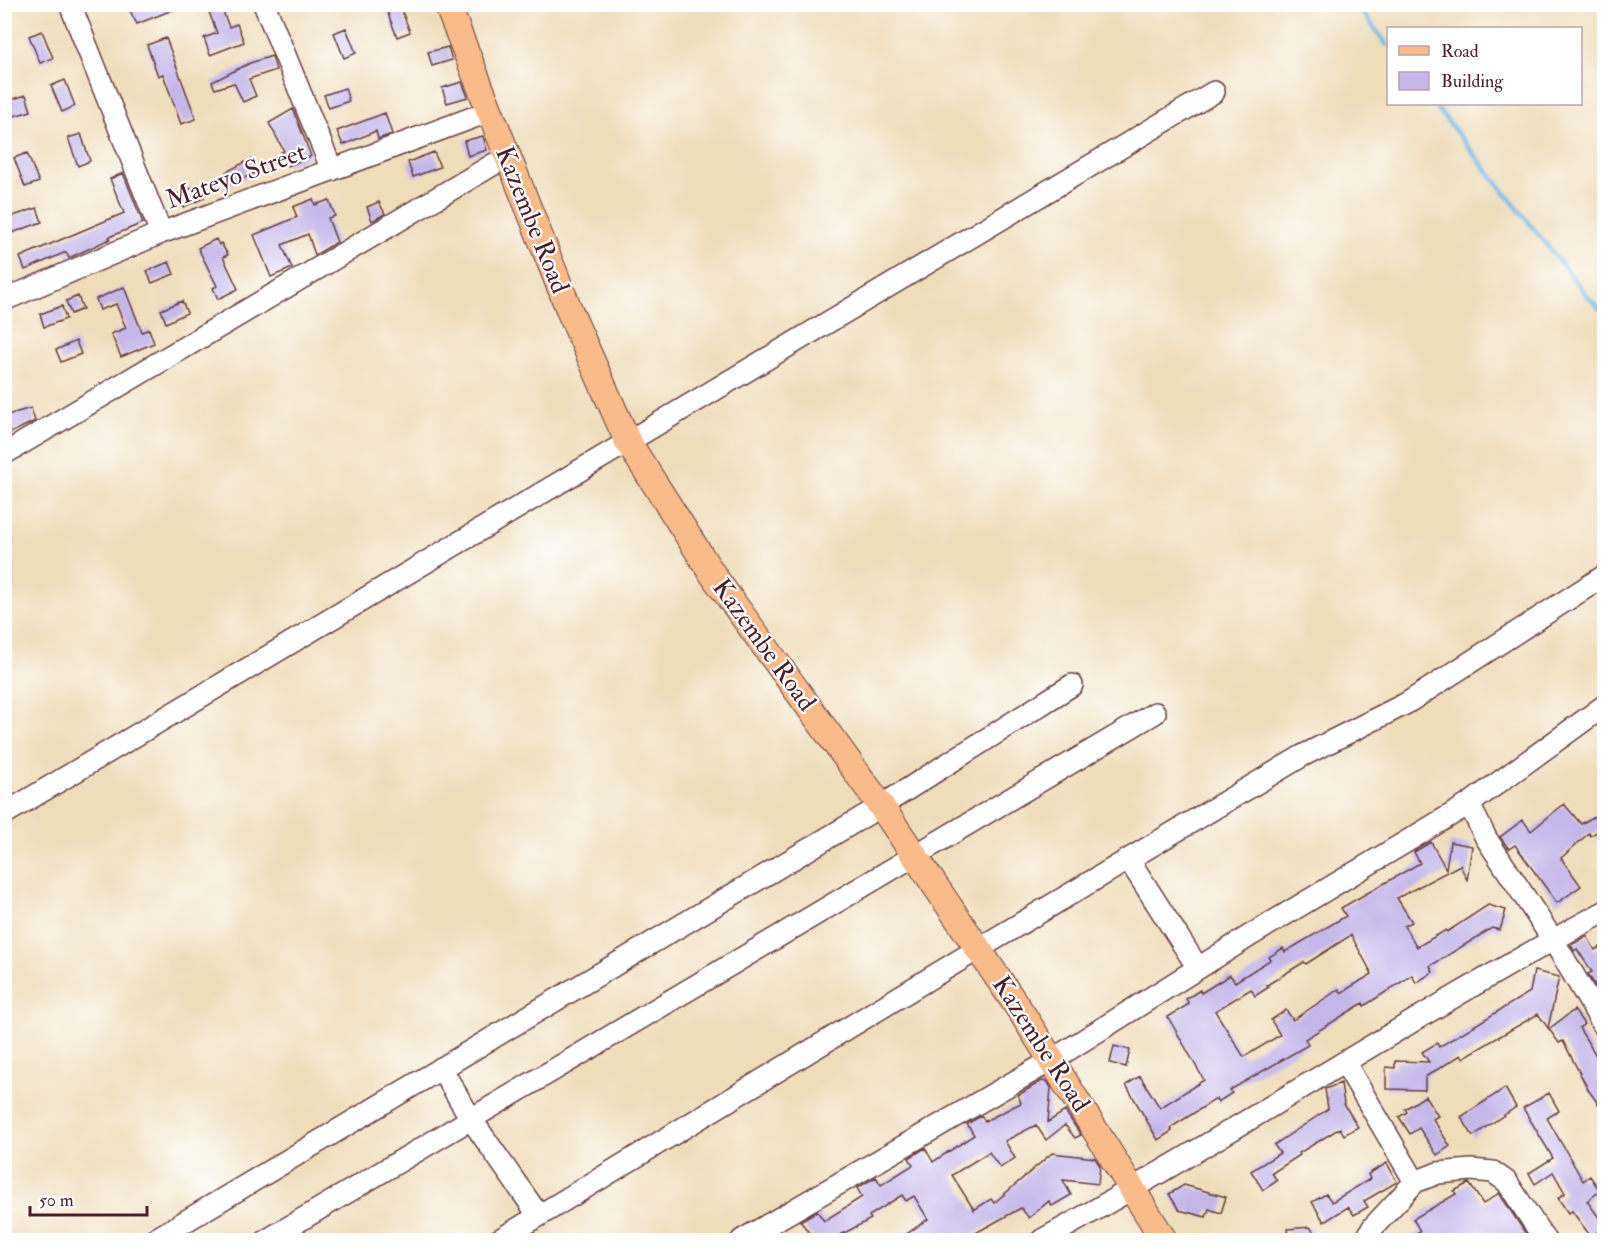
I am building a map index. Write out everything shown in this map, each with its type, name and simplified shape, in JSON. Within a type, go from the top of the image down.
[{"type":"main road","name":"Kazembe Road","points":[[447,4],[488,112],[570,312],[628,442],[715,578],[881,806],[978,949],[1052,1060],[1164,1240]]},
{"type":"street","points":[[70,4],[161,232]]},
{"type":"street","points":[[264,4],[332,170]]},
{"type":"street","points":[[4,814],[1214,92]]},
{"type":"street","name":"Mateyo Street","points":[[4,300],[161,232],[488,112]]},
{"type":"street","points":[[4,454],[506,157]]},
{"type":"street","points":[[499,1240],[978,949],[1302,756],[1407,703],[1605,576]]},
{"type":"street","points":[[154,1240],[881,806],[1072,685]]},
{"type":"street","points":[[742,1240],[1052,1060],[1198,968],[1469,804],[1605,706]]},
{"type":"street","points":[[267,1240],[916,857],[1155,713]]},
{"type":"street","points":[[1469,804],[1486,838],[1553,940],[1605,1026]]},
{"type":"street","points":[[1129,860],[1198,968]]},
{"type":"street","points":[[1042,1240],[1134,1190],[1444,1000],[1605,912]]},
{"type":"street","points":[[1345,1062],[1415,1182]]},
{"type":"street","points":[[441,1068],[471,1119],[539,1216]]},
{"type":"street","points":[[1366,1240],[1374,1227],[1415,1182],[1438,1173],[1471,1170],[1493,1172],[1507,1182],[1545,1240]]},
{"type":"building","points":[[136,4],[180,4],[180,7],[137,24],[129,9]]},
{"type":"building","points":[[206,4],[220,4],[229,27],[237,24],[244,42],[210,55],[204,38],[217,33]]},
{"type":"building","points":[[400,6],[410,32],[397,37],[387,11]]},
{"type":"building","points":[[346,28],[356,53],[344,58],[334,33]]},
{"type":"building","points":[[42,31],[53,58],[40,63],[29,36]]},
{"type":"building","points":[[166,38],[196,119],[181,124],[163,74],[158,76],[147,45]]},
{"type":"building","points":[[448,47],[452,60],[432,66],[428,52]]},
{"type":"building","points":[[272,56],[276,70],[249,79],[256,96],[243,102],[234,83],[215,89],[212,82],[250,63]]},
{"type":"building","points":[[65,80],[75,106],[62,112],[51,86]]},
{"type":"building","points":[[462,82],[468,97],[447,103],[442,88]]},
{"type":"building","points":[[345,88],[349,101],[329,108],[324,95]]},
{"type":"building","points":[[26,95],[31,111],[4,119],[4,102]]},
{"type":"building","points":[[293,109],[311,156],[288,166],[281,152],[284,151],[269,123]]},
{"type":"building","points":[[385,113],[392,134],[378,139],[376,131],[343,145],[337,131]]},
{"type":"building","points":[[81,134],[90,161],[78,166],[68,138]]},
{"type":"building","points":[[483,136],[487,150],[468,156],[464,141]]},
{"type":"building","points":[[434,152],[440,167],[413,177],[408,162]]},
{"type":"building","points":[[27,153],[39,182],[25,187],[14,158]]},
{"type":"building","points":[[251,159],[257,172],[232,184],[226,172]]},
{"type":"building","points":[[123,173],[143,223],[109,237],[110,239],[69,258],[66,252],[25,270],[20,257],[124,213],[110,179]]},
{"type":"building","points":[[199,185],[204,198],[183,207],[178,194]]},
{"type":"building","points":[[313,199],[315,205],[329,200],[335,216],[328,218],[337,242],[315,255],[308,234],[282,245],[292,268],[271,277],[254,235],[297,217],[293,207]]},
{"type":"building","points":[[379,202],[385,214],[372,221],[367,207]]},
{"type":"building","points":[[37,208],[42,222],[9,234],[4,219]]},
{"type":"building","points":[[216,239],[228,255],[223,257],[238,289],[218,299],[213,288],[217,286],[198,248]]},
{"type":"building","points":[[169,262],[174,274],[152,283],[147,271]]},
{"type":"building","points":[[124,287],[142,332],[149,329],[154,343],[121,357],[111,334],[126,328],[116,304],[100,310],[96,299]]},
{"type":"building","points":[[78,296],[83,309],[71,314],[66,301]]},
{"type":"building","points":[[182,301],[187,313],[166,323],[161,310]]},
{"type":"building","points":[[62,306],[66,319],[44,327],[40,314]]},
{"type":"building","points":[[76,341],[81,354],[61,362],[56,350]]},
{"type":"building","points":[[31,408],[35,421],[4,436],[4,416]]},
{"type":"building","points":[[1564,804],[1581,824],[1605,810],[1605,827],[1590,836],[1589,833],[1561,858],[1581,886],[1557,903],[1515,845],[1509,849],[1500,837],[1523,820],[1531,831]]},
{"type":"building","points":[[1431,842],[1446,869],[1450,842],[1472,846],[1467,880],[1460,865],[1397,898],[1412,922],[1404,926],[1417,947],[1446,930],[1447,932],[1488,905],[1506,910],[1500,930],[1492,928],[1430,966],[1433,972],[1416,983],[1412,975],[1364,1006],[1363,1003],[1305,1039],[1308,1045],[1230,1090],[1232,1093],[1218,1102],[1216,1099],[1170,1128],[1172,1131],[1158,1140],[1126,1085],[1140,1076],[1160,1108],[1204,1080],[1168,1017],[1189,1004],[1186,999],[1200,990],[1201,993],[1230,975],[1235,982],[1270,960],[1269,957],[1283,948],[1285,952],[1346,916],[1341,908],[1420,863],[1414,852]],"holes":[[[1351,935],[1372,974],[1341,993],[1339,989],[1293,1020],[1286,1010],[1271,1020],[1280,1035],[1244,1057],[1215,1011],[1251,989],[1255,996],[1269,987],[1267,985],[1304,962],[1306,964]]]},
{"type":"building","points":[[1587,936],[1595,950],[1605,944],[1605,1002],[1588,974],[1592,972],[1577,949],[1574,951],[1571,945]]},
{"type":"building","points":[[1534,971],[1559,977],[1548,1028],[1538,1014],[1463,1058],[1461,1055],[1425,1077],[1425,1090],[1386,1089],[1386,1067],[1395,1068],[1395,1061],[1429,1062],[1422,1052],[1437,1043],[1439,1047],[1530,992]]},
{"type":"building","points":[[1574,1010],[1584,1024],[1579,1028],[1605,1070],[1605,1113],[1589,1091],[1563,1041],[1559,1043],[1549,1029]]},
{"type":"building","points":[[1114,1046],[1130,1050],[1126,1067],[1110,1063]]},
{"type":"building","points":[[1042,1081],[1047,1081],[1051,1088],[1048,1122],[1065,1111],[1081,1135],[1075,1138],[1065,1125],[1046,1140],[1036,1125],[1005,1141],[1015,1158],[1000,1168],[989,1152],[952,1175],[974,1210],[991,1199],[994,1203],[1052,1153],[1095,1158],[1100,1166],[1098,1184],[1063,1180],[1071,1195],[1052,1206],[1049,1201],[1029,1218],[1021,1208],[963,1240],[898,1240],[928,1219],[914,1196],[906,1201],[902,1195],[869,1216],[871,1219],[831,1240],[815,1240],[800,1221],[817,1211],[824,1221],[862,1197],[857,1188],[876,1177],[881,1185],[913,1165],[909,1158],[925,1148],[933,1162],[974,1135],[967,1124],[981,1116],[985,1121],[1021,1103],[1018,1095]]},
{"type":"building","points":[[1341,1083],[1344,1104],[1358,1127],[1344,1135],[1340,1128],[1299,1153],[1300,1155],[1272,1173],[1277,1181],[1263,1190],[1251,1171],[1280,1153],[1274,1145],[1328,1109],[1325,1089]]},
{"type":"building","points":[[1505,1088],[1516,1107],[1473,1136],[1461,1117]]},
{"type":"building","points":[[1549,1093],[1559,1111],[1547,1118],[1583,1181],[1590,1176],[1600,1191],[1587,1201],[1605,1226],[1591,1237],[1572,1211],[1568,1213],[1558,1198],[1565,1193],[1553,1172],[1535,1184],[1529,1173],[1553,1158],[1523,1108]]},
{"type":"building","points":[[1425,1096],[1438,1116],[1433,1119],[1450,1146],[1437,1155],[1419,1128],[1410,1134],[1399,1117],[1407,1112],[1405,1109]]},
{"type":"building","points":[[1387,1163],[1397,1182],[1364,1201],[1368,1207],[1354,1215],[1348,1207],[1324,1222],[1312,1202],[1326,1194],[1332,1202],[1370,1179],[1368,1174]]},
{"type":"building","points":[[1469,1183],[1483,1204],[1499,1193],[1530,1240],[1404,1240],[1420,1231],[1413,1219],[1456,1194],[1454,1191]]},
{"type":"building","points":[[1184,1185],[1226,1197],[1221,1213],[1209,1209],[1206,1217],[1179,1210],[1169,1194]]},
{"type":"building","points":[[1310,1227],[1319,1240],[1289,1240],[1288,1229]]},
{"type":"waterway","points":[[1356,4],[1387,45]]},
{"type":"waterway","points":[[1435,105],[1589,298],[1604,313]]}]
